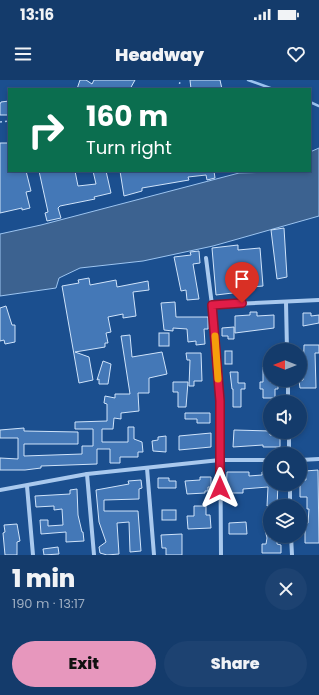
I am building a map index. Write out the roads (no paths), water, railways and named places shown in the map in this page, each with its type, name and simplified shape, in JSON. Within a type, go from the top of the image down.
[{"type":"street","points":[[206,258],[212,305],[220,401],[221,555]]},
{"type":"street","points":[[212,305],[319,300]]},
{"type":"street","points":[[286,302],[287,343]]},
{"type":"street","points":[[307,460],[319,459]]},
{"type":"street","points":[[0,490],[87,474],[220,460],[263,460]]},
{"type":"street","points":[[147,468],[154,555]]},
{"type":"street","points":[[87,474],[94,555]]},
{"type":"street","points":[[27,486],[33,555]]},
{"type":"street","points":[[291,543],[292,555]]},
{"type":"water","points":[[319,148],[319,216],[213,246],[143,261],[80,268],[59,278],[56,288],[0,296],[0,234],[41,225],[239,173],[311,172],[311,152]]},
{"type":"waterway","points":[[248,80],[270,88]]},
{"type":"waterway","points":[[311,102],[319,106]]}]
